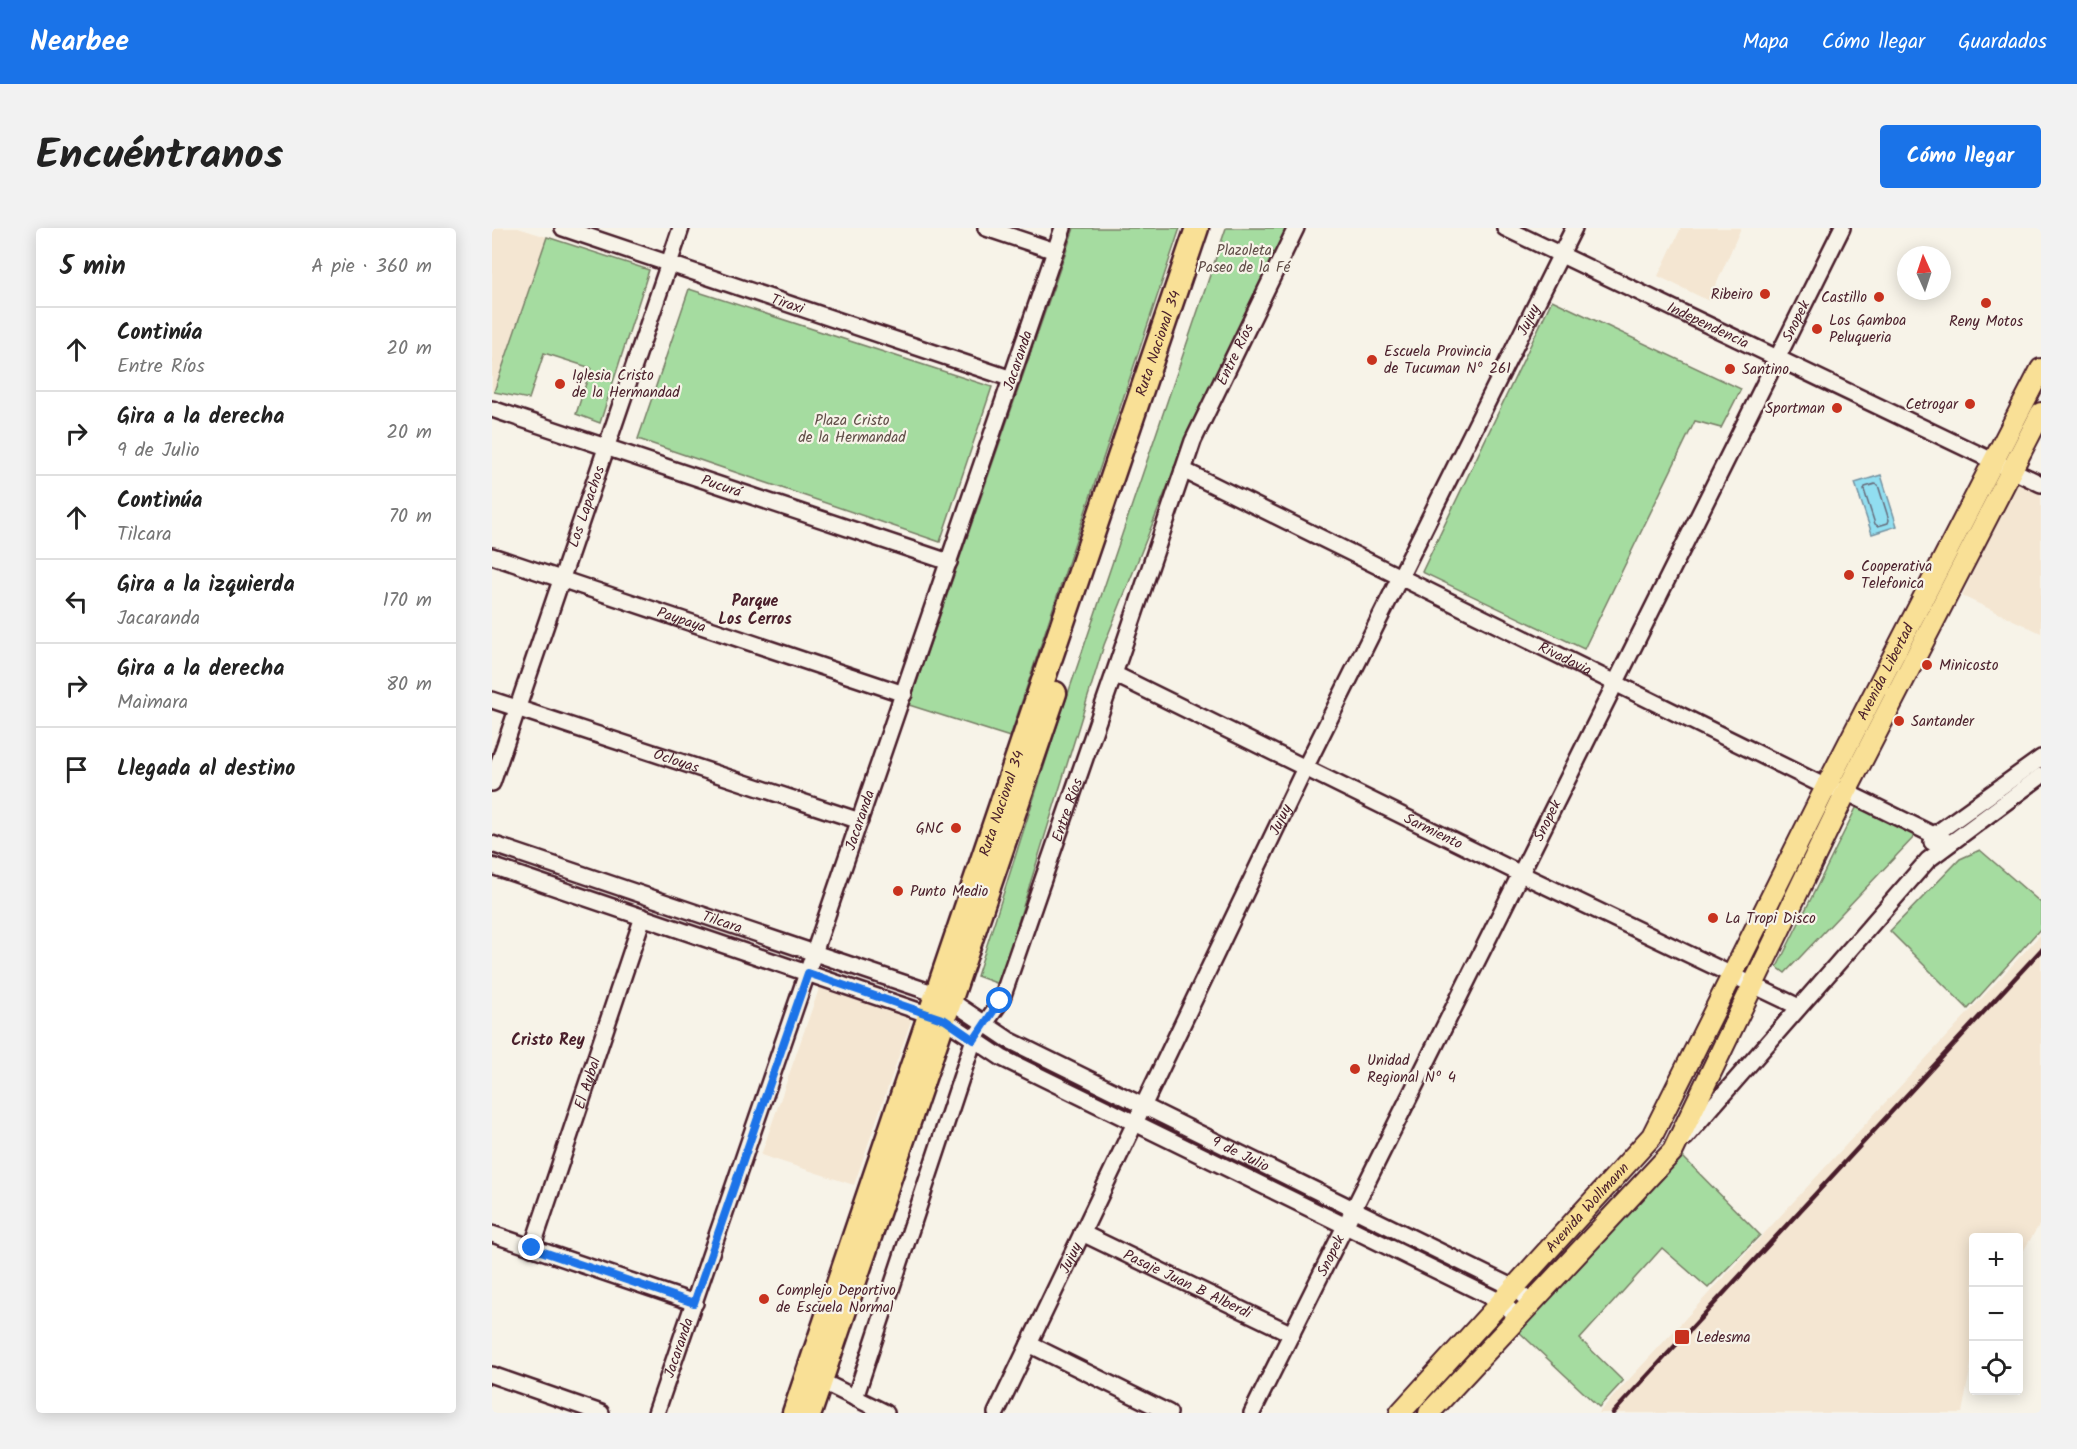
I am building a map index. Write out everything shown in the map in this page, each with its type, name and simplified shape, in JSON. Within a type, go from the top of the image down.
[{"type":"highway","name":"Ruta Nacional 34","points":[[810,1413],[940,1008],[1197,228]]},
{"type":"highway","name":"Ruta Nacional 34","points":[[794,1413],[940,1008],[1212,228]]},
{"type":"main road","name":"Avenida Libertad","points":[[1753,986],[2003,466],[2041,369]]},
{"type":"main road","name":"Avenida Libertad","points":[[1732,976],[1826,787],[2003,466],[2041,413]]},
{"type":"main road","name":"Avenida Wollmann","points":[[1400,1413],[1652,1136],[1732,976]]},
{"type":"main road","name":"Avenida Wollmann","points":[[1429,1413],[1673,1151],[1753,986]]},
{"type":"street","name":"Tiraxi","points":[[563,228],[1012,379]]},
{"type":"street","name":"Los Lapachos","points":[[492,783],[681,228]]},
{"type":"street","points":[[986,228],[1055,251]]},
{"type":"street","name":"Jacaranda","points":[[657,1413],[1063,228]]},
{"type":"street","name":"Entre Ríos","points":[[855,1398],[974,1040],[1000,1001],[1193,441],[1296,228]]},
{"type":"street","name":"Independencia","points":[[1505,228],[2041,484]]},
{"type":"street","name":"Jujuy","points":[[996,1413],[1305,768],[1574,228]]},
{"type":"street","name":"Snopek","points":[[1252,1413],[1842,228]]},
{"type":"street","name":"Pucurá","points":[[492,409],[949,562]]},
{"type":"street","name":"Rivadavia","points":[[1183,470],[1826,787],[1846,792],[1950,843]]},
{"type":"street","name":"Paypaya","points":[[492,556],[904,693]]},
{"type":"street","name":"Sarmiento","points":[[1114,674],[1753,986]]},
{"type":"street","name":"Ocloyas","points":[[492,700],[860,821]]},
{"type":"street","points":[[1934,835],[2041,758]]},
{"type":"street","name":"Avenida Wollmann","points":[[1673,1151],[1928,860],[2041,776]]},
{"type":"street","name":"Avenida Wollmann","points":[[1928,860],[1934,835]]},
{"type":"street","name":"Tilcara","points":[[492,844],[815,953],[940,1008]]},
{"type":"street","name":"Tilcara","points":[[492,866],[808,973],[940,1008]]},
{"type":"street","name":"El Aybal","points":[[532,1248],[643,917]]},
{"type":"street","points":[[1753,986],[1799,1007]]},
{"type":"street","name":"9 de Julio","points":[[940,1008],[985,1024],[1010,1040],[1354,1209],[1508,1295],[1525,1310]]},
{"type":"street","name":"9 de Julio","points":[[940,1008],[974,1040],[1002,1058],[1346,1226],[1508,1295]]},
{"type":"street","name":"Pasaje Juan B Alberdi","points":[[1082,1233],[1292,1334]]},
{"type":"street","points":[[492,1234],[694,1303]]},
{"type":"street","points":[[1029,1344],[1169,1413]]},
{"type":"street","points":[[492,1375],[601,1413]]},
{"type":"street","points":[[821,1381],[886,1413]]},
{"type":"shaded area","points":[[492,228],[518,228],[547,237],[494,392],[492,391]]},
{"type":"shaded area","points":[[1681,228],[1741,228],[1709,301],[1658,276]]},
{"type":"shaded area","points":[[2016,481],[2041,492],[2041,633],[1962,596]]},
{"type":"shaded area","points":[[2041,934],[2041,1222],[2023,1251],[2023,1233],[1969,1233],[1969,1375],[1962,1413],[1598,1413]]},
{"type":"shaded area","points":[[821,983],[912,1018],[854,1185],[761,1155]]},
{"type":"green space","points":[[1074,228],[1180,228],[1010,737],[909,705]]},
{"type":"green space","name":"Plazoleta Paseo de la Fé","points":[[1226,228],[1287,228],[1188,435],[1104,645],[999,984],[977,976],[1056,729]]},
{"type":"green space","points":[[547,237],[649,270],[600,423],[576,414],[591,368],[544,353],[529,399],[494,392]]},
{"type":"green space","name":"Plaza Cristo de la Hermandad","points":[[689,289],[992,387],[940,542],[638,439]]},
{"type":"green space","points":[[1552,300],[1741,389],[1721,428],[1695,421],[1584,649],[1422,572]]},
{"type":"green space","points":[[1859,802],[1916,835],[1785,973],[1777,967]]},
{"type":"green space","points":[[1980,850],[2041,903],[2041,928],[1968,1009],[1890,931],[1960,859]]},
{"type":"green space","points":[[1681,1155],[1760,1235],[1708,1288],[1662,1248],[1580,1339],[1623,1381],[1599,1407],[1517,1330]]},
{"type":"water","points":[[1881,475],[1897,526],[1872,534],[1855,483]]},
{"type":"railway","points":[[1613,1413],[2041,950]]},
{"type":"place","name":"Ribeiro","points":[[1765,294]]},
{"type":"place","name":"Castillo","points":[[1879,297]]},
{"type":"place","name":"Reny Motos","points":[[1986,303]]},
{"type":"place","name":"Los Gamboa Peluqueria","points":[[1817,329]]},
{"type":"place","name":"Escuela Provincia de Tucuman Nº 261","points":[[1372,360]]},
{"type":"place","name":"Santino","points":[[1730,369]]},
{"type":"place","name":"Iglesia Cristo de la Hermandad","points":[[560,384]]},
{"type":"place","name":"Cetrogar","points":[[1970,404]]},
{"type":"place","name":"Sportman","points":[[1837,408]]},
{"type":"place","name":"Cooperativa Telefonica","points":[[1849,575]]},
{"type":"place","name":"Minicosto","points":[[1927,665]]},
{"type":"place","name":"Santander","points":[[1899,721]]},
{"type":"place","name":"GNC","points":[[956,828]]},
{"type":"place","name":"Punto Medio","points":[[898,891]]},
{"type":"place","name":"La Tropi Disco","points":[[1713,918]]},
{"type":"place","name":"Unidad Regional Nº 4","points":[[1355,1069]]},
{"type":"place","name":"Complejo Deportivo de Escuela Normal","points":[[764,1299]]},
{"type":"place","name":"Ledesma","points":[[1682,1337]]},
{"type":"district","name":"Parque Los Cerros","points":[[755,609]]},
{"type":"district","name":"Cristo Rey","points":[[548,1039]]},
{"type":"route","points":[[532,1248],[694,1303],[808,973],[945,1020],[974,1040],[1000,1001]]}]
